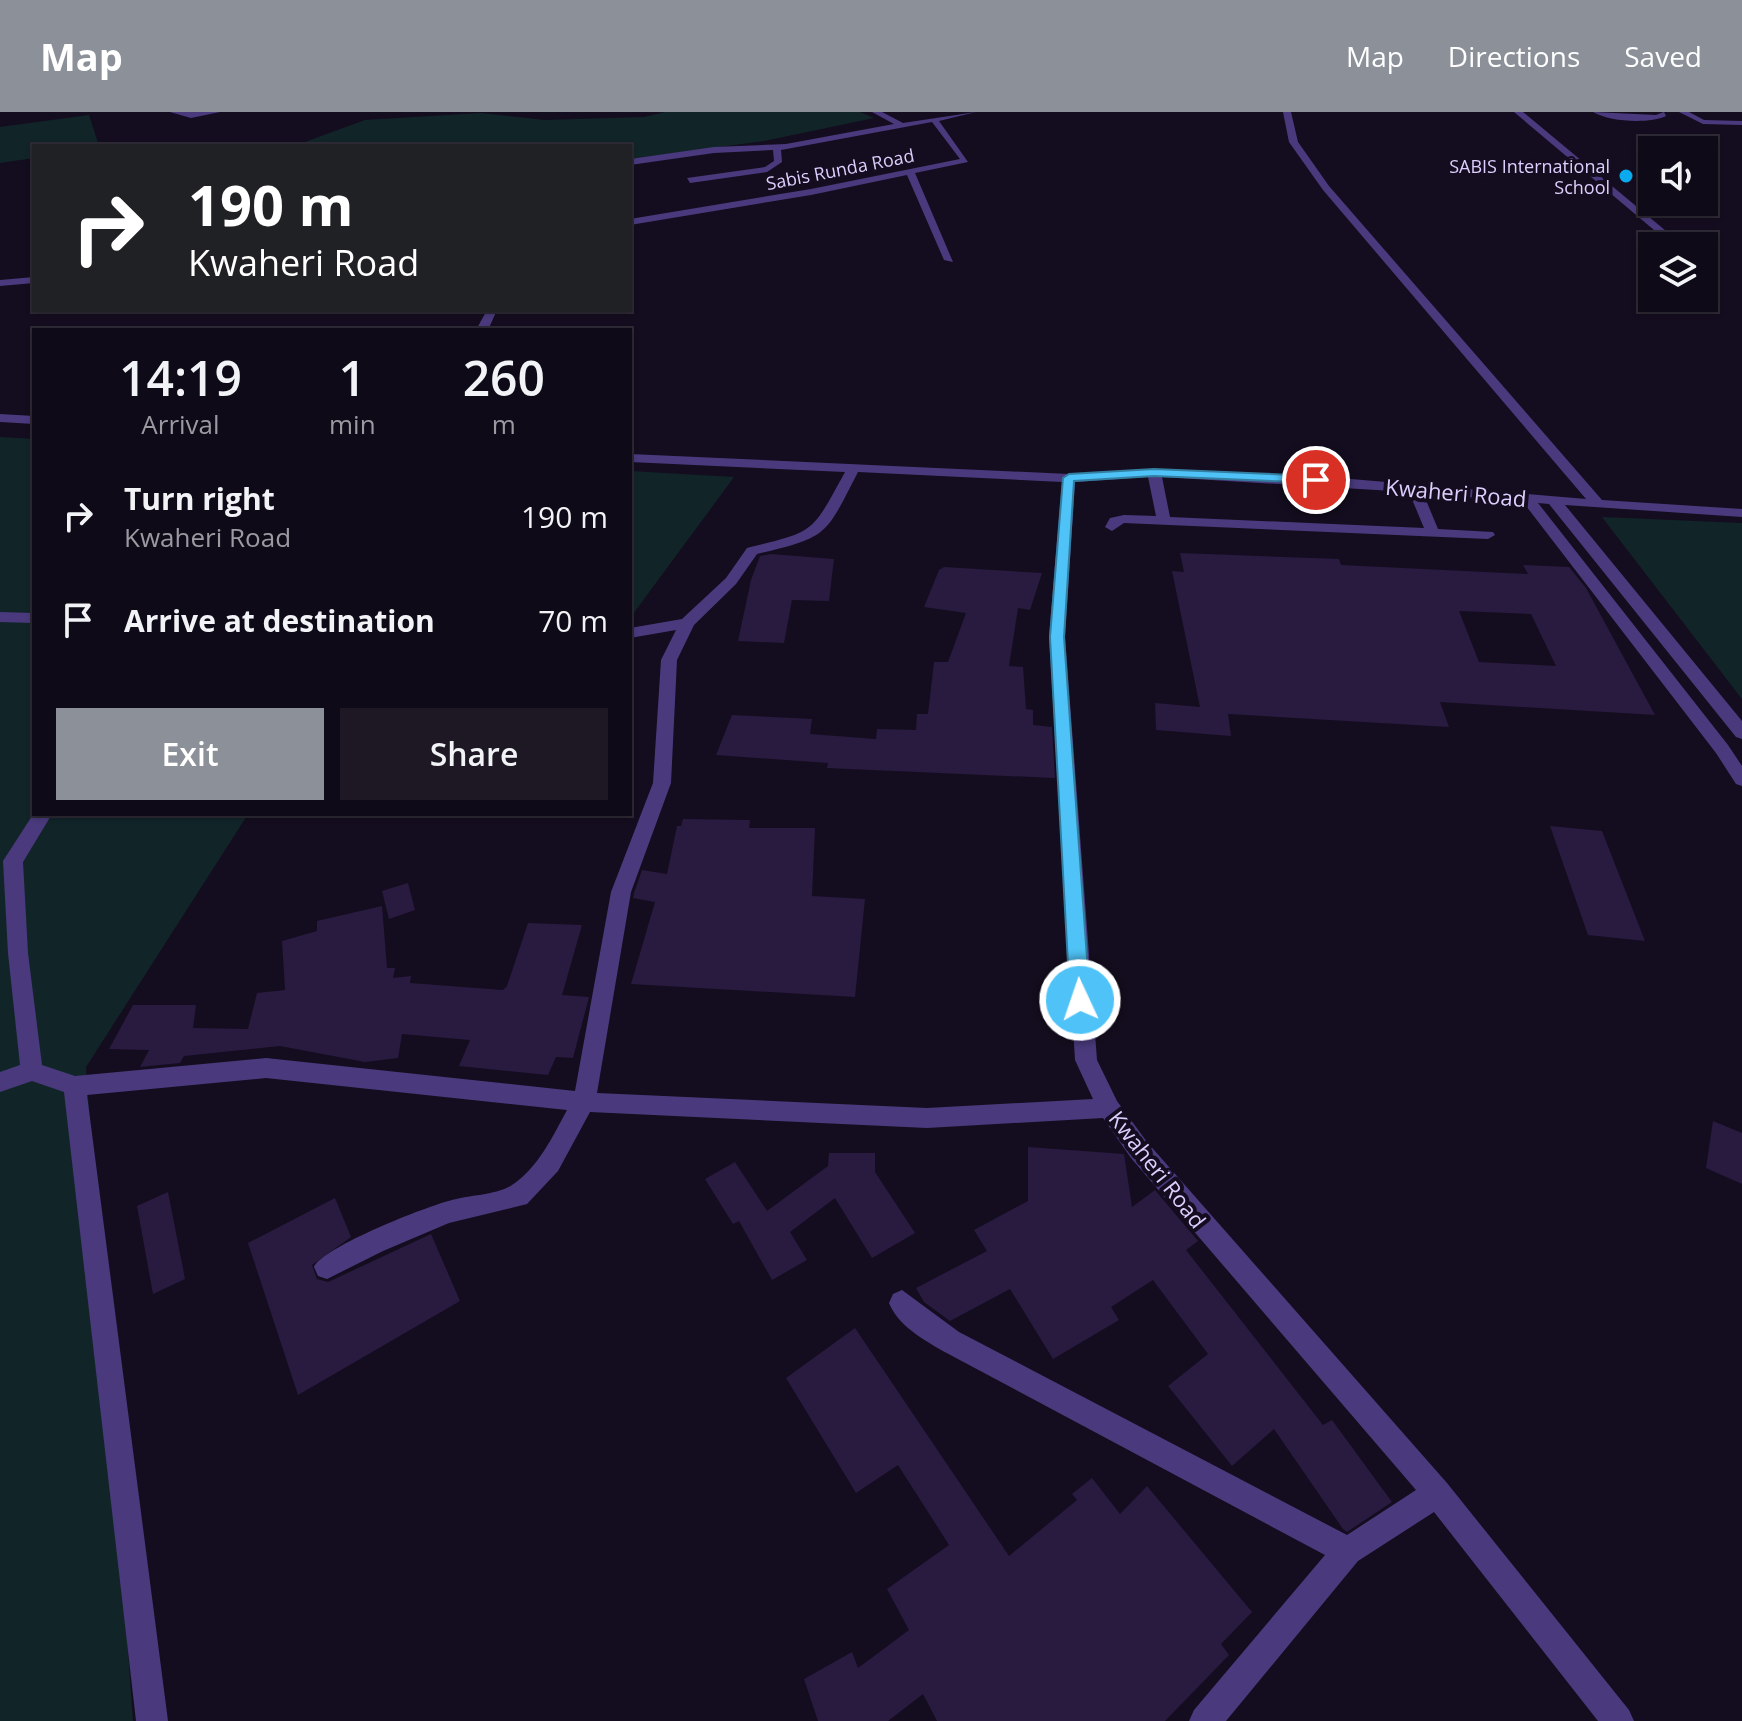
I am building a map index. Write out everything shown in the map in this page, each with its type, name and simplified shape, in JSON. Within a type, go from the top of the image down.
[{"type":"street","points":[[174,112],[191,116],[216,112]]},
{"type":"street","points":[[876,112],[902,125]]},
{"type":"street","points":[[632,162],[714,150],[777,147],[972,112]]},
{"type":"street","points":[[1287,112],[1285,122],[1297,148],[1326,188],[1598,504]]},
{"type":"street","points":[[1518,112],[1662,232]]},
{"type":"street","points":[[1597,112],[1618,117],[1656,117],[1662,116],[1660,112]]},
{"type":"street","points":[[1683,112],[1703,122],[1742,119]]},
{"type":"street","points":[[1733,112],[1742,119]]},
{"type":"street","name":"Sabis Runda Road","points":[[632,222],[965,160],[934,119]]},
{"type":"street","points":[[690,180],[767,169],[778,162],[777,147]]},
{"type":"street","points":[[910,172],[949,260]]},
{"type":"street","points":[[0,283],[32,280]]},
{"type":"street","points":[[0,418],[32,420]]},
{"type":"street","points":[[632,458],[1069,478]]},
{"type":"street","points":[[327,1267],[374,1242],[448,1212],[518,1196],[550,1163],[584,1102],[621,892],[662,783],[669,660],[687,623],[731,581],[752,551],[805,538],[824,524],[854,468]]},
{"type":"street","points":[[1154,473],[1164,520]]},
{"type":"street","name":"Kwaheri Road","points":[[1618,1721],[1437,1493],[1201,1225],[1109,1108],[1086,1060],[1057,637],[1069,478],[1154,473],[1414,488],[1742,513]]},
{"type":"street","points":[[1414,488],[1433,533]]},
{"type":"street","points":[[1527,498],[1722,749],[1742,780]]},
{"type":"street","points":[[1554,501],[1742,733]]},
{"type":"street","points":[[1112,527],[1115,521],[1124,519],[1488,535]]},
{"type":"street","points":[[0,617],[32,618]]},
{"type":"street","points":[[632,633],[687,623]]},
{"type":"street","points":[[32,1071],[18,953],[13,861],[42,816]]},
{"type":"street","points":[[0,1082],[32,1071],[75,1086],[266,1068],[584,1102],[927,1118],[1109,1108]]},
{"type":"street","points":[[75,1086],[152,1721]]},
{"type":"street","points":[[902,1303],[921,1322],[950,1341],[1348,1551]]},
{"type":"street","points":[[1205,1721],[1348,1551],[1437,1493]]},
{"type":"green space","points":[[665,112],[860,112],[874,118],[764,141],[632,159],[632,144],[299,144],[365,120],[481,113],[545,120],[644,117]]},
{"type":"green space","points":[[89,115],[98,144],[32,144],[32,158],[0,163],[0,127]]},
{"type":"green space","points":[[0,437],[32,439],[32,816],[247,816],[86,1067],[133,1721],[0,1721]]},
{"type":"green space","points":[[632,471],[734,477],[632,615]]},
{"type":"green space","points":[[1602,517],[1742,523],[1742,699]]},
{"type":"building","points":[[1180,553],[1339,559],[1341,565],[1528,574],[1523,565],[1569,567],[1586,588],[1655,715],[1440,702],[1449,727],[1228,714],[1231,736],[1156,730],[1155,703],[1200,707],[1172,571],[1184,572]],"holes":[[[1459,611],[1531,614],[1556,666],[1479,662]]]},
{"type":"building","points":[[771,554],[834,559],[829,601],[792,600],[784,643],[738,641],[751,580],[760,556]]},
{"type":"building","points":[[944,567],[1042,573],[1030,610],[1018,608],[1009,666],[1023,667],[1026,709],[1033,710],[1033,725],[1052,727],[1055,778],[827,768],[828,763],[716,755],[732,715],[812,719],[810,734],[876,739],[877,729],[916,730],[917,714],[928,714],[934,662],[948,662],[966,613],[924,607],[939,570]]},
{"type":"building","points":[[683,819],[750,820],[749,828],[815,828],[812,896],[865,899],[855,997],[631,984],[655,902],[633,898],[634,893],[642,870],[667,874],[677,826],[681,826]]},
{"type":"building","points":[[1550,826],[1602,831],[1645,941],[1588,935]]},
{"type":"building","points":[[408,883],[415,910],[389,919],[382,891]]},
{"type":"building","points":[[382,906],[387,968],[395,968],[393,978],[411,976],[410,983],[503,990],[528,923],[582,925],[562,995],[589,997],[573,1058],[556,1057],[548,1075],[459,1066],[470,1040],[402,1034],[398,1058],[365,1062],[280,1046],[184,1056],[180,1063],[140,1067],[149,1050],[109,1049],[133,1005],[196,1005],[193,1028],[248,1029],[257,993],[285,990],[282,941],[317,931],[317,921]]},
{"type":"building","points":[[1713,1121],[1742,1133],[1742,1184],[1706,1168]]},
{"type":"building","points":[[1028,1147],[1124,1154],[1132,1207],[1155,1190],[1198,1241],[1186,1250],[1323,1425],[1332,1420],[1392,1502],[1347,1532],[1274,1429],[1232,1466],[1168,1386],[1208,1354],[1153,1280],[1111,1307],[1119,1320],[1053,1359],[1010,1289],[950,1321],[924,1302],[916,1288],[987,1251],[974,1230],[1028,1201]]},
{"type":"building","points":[[829,1153],[875,1153],[875,1172],[915,1233],[872,1258],[835,1198],[790,1232],[807,1260],[772,1280],[739,1221],[733,1224],[705,1179],[735,1162],[767,1211],[828,1166]]},
{"type":"building","points":[[168,1192],[185,1279],[153,1294],[137,1206]]},
{"type":"building","points":[[335,1198],[351,1237],[312,1265],[317,1279],[328,1282],[431,1234],[460,1301],[298,1395],[248,1243]]},
{"type":"building","points":[[855,1328],[1009,1556],[1077,1500],[1072,1494],[1092,1478],[1120,1514],[1147,1486],[1252,1612],[1221,1644],[1229,1655],[1165,1721],[937,1721],[923,1694],[888,1721],[818,1721],[804,1679],[852,1652],[858,1668],[909,1630],[887,1589],[949,1545],[898,1465],[856,1493],[786,1378]]},
{"type":"place","name":"SABIS International School","points":[[1626,176]]},
{"type":"route","points":[[1080,1000],[1057,637],[1069,478],[1154,473],[1316,480]]}]
